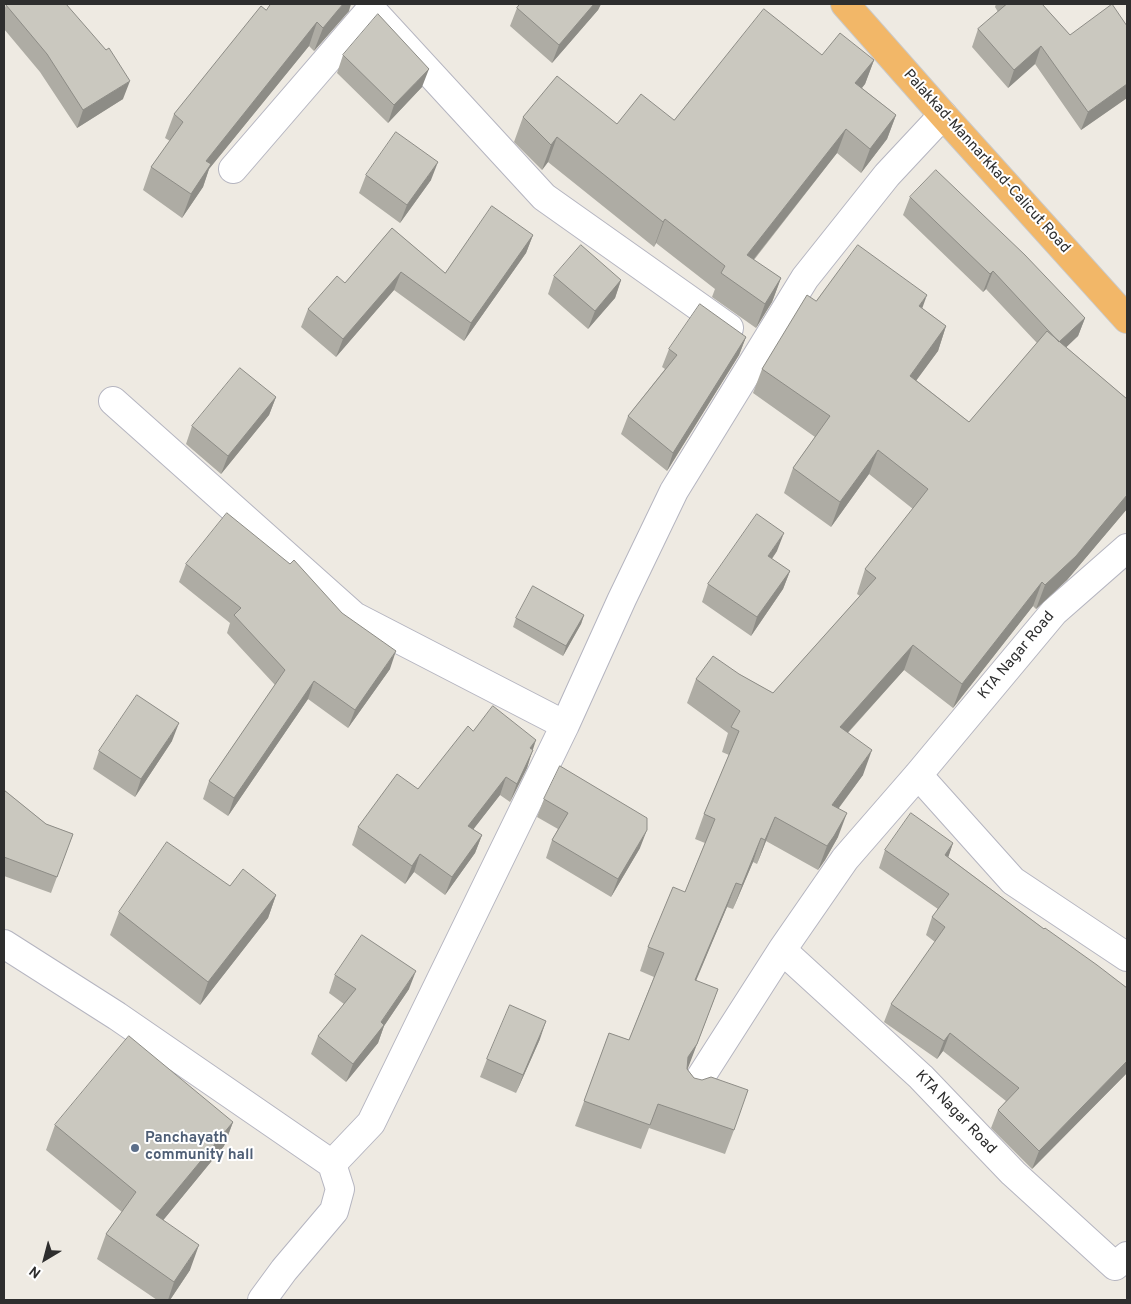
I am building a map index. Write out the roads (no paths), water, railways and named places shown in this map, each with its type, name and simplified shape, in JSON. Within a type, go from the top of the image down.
[{"type":"highway","name":"Palakkad-Mannarkkad-Calicut Road","points":[[845,4],[1127,318]]},
{"type":"street","points":[[233,169],[371,9],[544,197],[761,351]]},
{"type":"street","points":[[332,1164],[372,1123],[565,725],[622,599],[674,491],[805,278],[887,175],[943,115]]},
{"type":"street","points":[[113,401],[354,616],[565,725]]},
{"type":"street","name":"KTA Nagar Road","points":[[693,1089],[782,950],[845,859],[1054,612],[1127,548]]},
{"type":"street","points":[[918,775],[1013,881],[1127,957]]},
{"type":"street","points":[[4,944],[117,1016],[332,1164],[340,1189],[334,1211],[284,1270],[262,1300]]},
{"type":"street","name":"KTA Nagar Road","points":[[782,950],[921,1077],[1013,1173],[1115,1266],[1127,1256]]},
{"type":"place","name":"Panchayath community hall","points":[[135,1148]]}]
